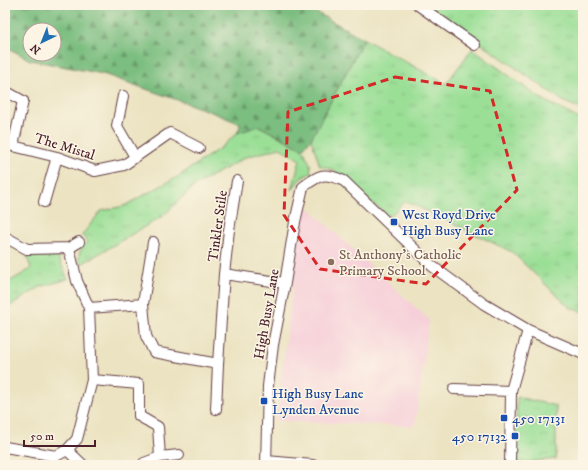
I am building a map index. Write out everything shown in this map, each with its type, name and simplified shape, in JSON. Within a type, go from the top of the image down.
[{"type":"street","points":[[418,5],[475,45]]},
{"type":"street","points":[[7,92],[22,101],[9,145]]},
{"type":"street","points":[[123,96],[117,126],[135,157]]},
{"type":"street","name":"The Mistal","points":[[9,145],[58,157],[95,171],[124,165],[170,134],[199,148]]},
{"type":"street","points":[[44,202],[58,157]]},
{"type":"street","name":"High Busy Lane","points":[[266,463],[268,386],[273,345],[295,222],[303,187],[317,176],[331,175],[344,181],[432,266],[484,304],[528,330]]},
{"type":"street","name":"Tinkler Stile","points":[[216,409],[228,230],[238,181]]},
{"type":"street","points":[[5,237],[27,249],[68,248],[79,242]]},
{"type":"street","points":[[153,242],[143,304],[146,336],[154,352],[218,364]]},
{"type":"street","points":[[5,447],[56,456],[66,450],[77,439],[92,380],[89,308],[78,281],[68,248]]},
{"type":"street","name":"Tinkler Stile","points":[[224,274],[285,283]]},
{"type":"street","points":[[89,308],[143,304]]},
{"type":"street","points":[[510,465],[511,391],[528,330],[583,354]]},
{"type":"street","points":[[92,380],[139,384],[139,416],[158,427],[160,457]]},
{"type":"street","points":[[454,389],[511,391]]},
{"type":"street","points":[[66,450],[83,465]]},
{"type":"street","points":[[144,463],[160,457],[179,455]]},
{"type":"street","points":[[266,463],[313,465]]},
{"type":"highlighted area","points":[[395,77],[490,91],[517,190],[426,284],[320,269],[284,215],[288,112]]},
{"type":"shaded area","name":"St Anthony's Catholic Primary School","points":[[303,203],[429,320],[415,426],[276,421]]},
{"type":"green space","points":[[5,5],[300,5],[312,10],[364,39],[311,139],[303,149],[259,126],[237,133],[241,124],[209,111],[103,74],[40,62],[62,62],[62,22],[22,22],[22,56],[5,46]]},
{"type":"green space","points":[[426,5],[583,5],[583,110],[563,101]]},
{"type":"green space","points":[[364,39],[446,84],[472,49],[540,98],[583,121],[583,312],[569,307],[512,252],[406,201],[389,217],[332,169],[320,166],[311,139]]},
{"type":"green space","points":[[259,126],[303,149],[310,164],[311,173],[300,179],[292,190],[300,160],[280,148],[246,157],[194,186],[163,216],[80,265],[80,252],[87,242],[82,235],[101,211],[124,206],[179,176],[223,146],[237,133]]},
{"type":"green space","points":[[27,256],[58,257],[68,279],[40,287],[5,309],[5,284],[31,269]]},
{"type":"green space","points":[[517,397],[556,406],[556,459],[516,463]]},
{"type":"place","name":"West Royd Drive High Busy Lane","points":[[394,222]]},
{"type":"place","name":"St Anthony's Catholic Primary School","points":[[331,262]]},
{"type":"place","name":"High Busy Lane Lynden Avenue","points":[[264,401]]},
{"type":"place","name":"450 17131","points":[[504,418]]},
{"type":"place","name":"450 17132","points":[[515,436]]}]
